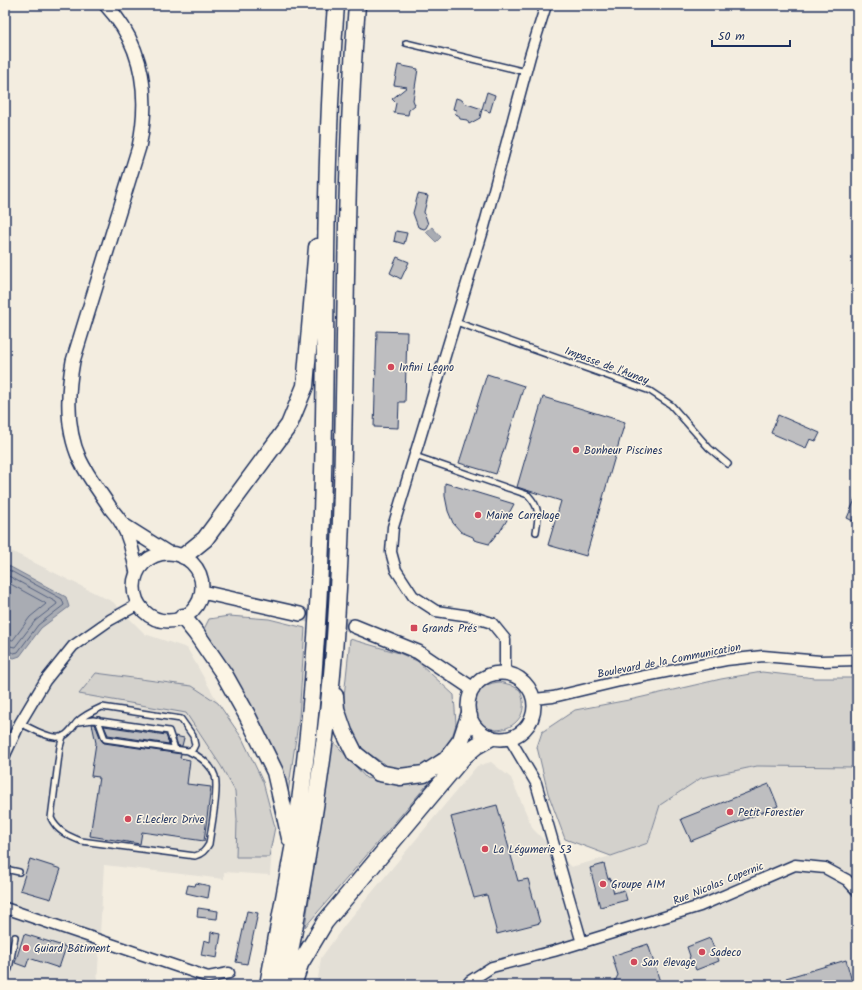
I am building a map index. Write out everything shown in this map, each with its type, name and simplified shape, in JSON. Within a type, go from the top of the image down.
[{"type":"main road","points":[[184,556],[205,539],[289,425],[305,386],[336,5]]},
{"type":"main road","points":[[284,985],[312,827],[323,752],[334,654],[342,493],[351,97],[357,5]]},
{"type":"main road","points":[[268,985],[293,848],[306,751],[315,653],[319,586],[328,178],[334,34]]},
{"type":"main road","points":[[183,617],[196,633],[224,674],[247,715],[275,772],[293,848]]},
{"type":"main road","points":[[334,654],[336,709],[344,732],[355,754],[380,773],[400,777],[424,774],[446,760],[460,740],[469,716]]},
{"type":"main road","points":[[293,985],[300,964],[325,922],[464,756],[476,746],[490,738]]},
{"type":"street","points":[[106,5],[126,31],[138,60],[145,99],[144,115],[139,147],[73,362],[69,397],[71,428],[75,448],[81,461],[122,524],[132,547],[137,573]]},
{"type":"street","points":[[505,673],[504,638],[492,623],[470,616],[436,611],[413,596],[396,570],[391,552],[393,527],[484,227],[526,72],[546,5]]},
{"type":"street","points":[[122,524],[168,553]]},
{"type":"street","points":[[161,553],[173,553],[184,556],[193,563],[199,572],[202,582],[202,592],[198,603],[192,611],[183,617],[173,620],[163,620],[153,617],[145,612],[139,604],[135,594],[134,583],[137,573],[142,564],[161,553]]},
{"type":"street","points":[[202,592],[300,614]]},
{"type":"street","points":[[5,755],[20,723],[45,681],[73,646],[110,620],[139,604]]},
{"type":"street","points":[[354,626],[418,652],[473,689]]},
{"type":"street","name":"Boulevard de la Communication","points":[[534,699],[553,697],[620,681],[726,660],[763,656],[820,661],[857,660]]},
{"type":"street","points":[[496,673],[505,673],[524,681],[530,689],[534,699],[535,709],[527,728],[519,735],[510,739],[500,740],[490,738],[481,733],[474,726],[469,716],[468,702],[473,689],[479,681],[496,673]]},
{"type":"street","points":[[510,739],[536,783],[582,943]]},
{"type":"street","name":"Rue Nicolas Copernic","points":[[467,985],[470,981],[492,967],[582,943],[700,906],[795,865],[825,868],[847,880],[857,891]]},
{"type":"street","points":[[5,908],[208,977],[230,973]]},
{"type":"lane","points":[[406,43],[526,72]]},
{"type":"lane","name":"Impasse de l'Aunay","points":[[456,322],[650,391],[671,405],[709,448],[728,464]]},
{"type":"lane","points":[[415,456],[528,495],[538,510],[536,532]]},
{"type":"lane","points":[[20,723],[57,738],[71,731],[77,722],[91,711],[102,708],[181,719],[193,736],[195,745],[188,751]]},
{"type":"lane","points":[[63,736],[60,748],[51,818],[54,825],[69,837],[81,841],[195,856],[200,854],[205,850],[208,844],[216,792],[215,777],[209,766],[199,757],[188,751],[105,739],[98,720]]},
{"type":"lane","points":[[77,722],[98,720],[169,731],[175,749]]},
{"type":"lane","points":[[5,869],[19,872]]},
{"type":"lane","points":[[5,968],[9,969],[16,937]]},
{"type":"shaded area","points":[[5,548],[113,602],[145,634],[187,648],[263,782],[273,835],[270,875],[224,872],[224,879],[104,865],[97,985],[29,985],[5,978]]},
{"type":"shaded area","points":[[229,616],[269,619],[305,628],[299,717],[287,800],[202,633],[209,619]]},
{"type":"shaded area","points":[[350,639],[399,653],[417,661],[454,695],[456,724],[450,744],[431,760],[414,770],[387,766],[364,750],[347,730],[344,697]]},
{"type":"shaded area","points":[[762,672],[815,678],[857,678],[857,767],[757,766],[701,778],[660,805],[648,843],[611,856],[565,839],[548,793],[537,747],[542,732],[575,710],[634,699],[721,679]]},
{"type":"shaded area","points":[[96,673],[192,686],[218,703],[242,738],[263,782],[275,827],[269,857],[236,857],[237,820],[235,791],[221,766],[186,713],[79,694]]},
{"type":"shaded area","points":[[500,682],[511,685],[520,690],[523,699],[523,706],[520,718],[516,722],[507,728],[496,730],[486,727],[479,721],[474,707],[476,697],[480,690],[489,684]]},
{"type":"shaded area","points":[[332,740],[366,778],[390,782],[413,783],[441,775],[426,786],[305,927]]},
{"type":"shaded area","points":[[491,762],[511,778],[533,829],[571,867],[611,856],[648,843],[660,805],[701,778],[757,766],[850,766],[857,793],[857,985],[317,985],[321,958],[344,926],[477,766]]},
{"type":"water","points":[[432,227],[441,237],[436,242],[426,232]]},
{"type":"water","points":[[5,564],[66,597],[69,607],[41,628],[20,656],[14,658],[5,654]]},
{"type":"building","points":[[398,65],[418,69],[413,100],[415,105],[409,110],[408,115],[394,113],[396,103],[392,99],[407,87],[394,85]]},
{"type":"building","points":[[487,92],[495,95],[490,112],[482,109]]},
{"type":"building","points":[[456,98],[462,100],[464,103],[482,109],[480,118],[469,124],[467,120],[460,119],[458,115],[455,114],[456,110],[453,109]]},
{"type":"building","points":[[418,194],[428,196],[424,212],[428,224],[424,229],[418,227],[413,213]]},
{"type":"building","points":[[396,231],[407,233],[404,244],[394,241]]},
{"type":"building","points":[[397,257],[409,262],[401,279],[390,273]]},
{"type":"building","name":"Infini Legno","points":[[377,331],[407,332],[405,402],[399,402],[398,428],[374,427]]},
{"type":"building","points":[[487,374],[524,386],[496,474],[459,463]]},
{"type":"building","name":"Bonheur Piscines","points":[[543,397],[625,422],[586,556],[548,545],[561,501],[517,487]]},
{"type":"building","points":[[778,415],[820,433],[816,441],[810,439],[806,448],[771,433]]},
{"type":"building","name":"Maine Carrelage","points":[[445,483],[514,504],[499,533],[498,532],[489,544],[474,540],[473,537],[461,532],[453,523],[448,511],[445,496]]},
{"type":"building","points":[[857,495],[857,523],[847,518]]},
{"type":"building","points":[[92,724],[95,724],[101,740],[104,743],[181,754],[180,758],[190,760],[187,784],[211,787],[204,841],[142,832],[140,844],[90,836],[99,777],[91,776],[96,743]]},
{"type":"building","points":[[104,726],[166,735],[169,744],[108,735]]},
{"type":"building","points":[[175,736],[184,738],[182,746],[178,746]]},
{"type":"building","name":"Petit Forestier","points":[[769,784],[778,806],[691,841],[681,819]]},
{"type":"building","name":"La Légumerie 53","points":[[497,805],[518,881],[528,879],[540,923],[497,934],[487,895],[474,898],[451,817]]},
{"type":"building","points":[[30,859],[61,869],[51,899],[20,890]]},
{"type":"building","name":"Groupe AIM","points":[[604,864],[614,893],[624,890],[627,900],[600,907],[590,868]]},
{"type":"building","points":[[196,883],[210,886],[208,898],[186,893],[188,885],[195,886]]},
{"type":"building","points":[[198,908],[218,911],[217,919],[197,917]]},
{"type":"building","points":[[247,911],[258,913],[247,964],[236,962]]},
{"type":"building","points":[[211,932],[221,934],[217,958],[201,955],[204,940],[210,942]]},
{"type":"building","points":[[24,934],[66,947],[59,968],[29,958],[26,967],[15,963]]},
{"type":"building","name":"Sadeco","points":[[710,938],[719,961],[696,970],[693,962],[688,962],[690,956],[687,947]]},
{"type":"building","name":"San élevage","points":[[648,944],[661,985],[613,985],[618,975],[612,956]]},
{"type":"building","points":[[846,960],[853,985],[789,985],[786,978]]},
{"type":"tunnel","points":[[300,614],[354,626]]},
{"type":"place","name":"Infini Legno","points":[[391,367]]},
{"type":"place","name":"Bonheur Piscines","points":[[576,450]]},
{"type":"place","name":"Maine Carrelage","points":[[478,515]]},
{"type":"place","name":"Grands Prés","points":[[414,628]]},
{"type":"place","name":"Petit Forestier","points":[[730,812]]},
{"type":"place","name":"E.Leclerc Drive","points":[[128,819]]},
{"type":"place","name":"La Légumerie 53","points":[[485,849]]},
{"type":"place","name":"Groupe AIM","points":[[603,884]]},
{"type":"place","name":"Guiard Bâtiment","points":[[26,948]]},
{"type":"place","name":"Sadeco","points":[[702,952]]},
{"type":"place","name":"San élevage","points":[[634,962]]}]
